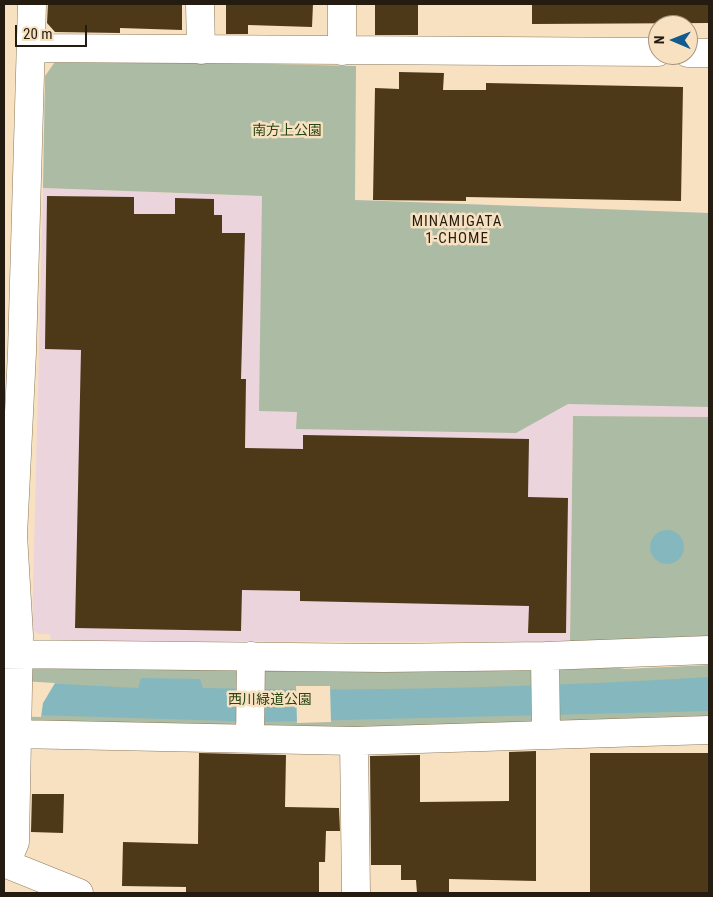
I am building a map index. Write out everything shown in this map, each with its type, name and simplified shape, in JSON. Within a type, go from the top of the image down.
[{"type":"street","points":[[32,4],[22,352],[13,535],[11,654],[18,680],[14,842],[5,864],[79,893]]},
{"type":"street","points":[[200,4],[201,50]]},
{"type":"street","points":[[342,4],[342,51]]},
{"type":"street","points":[[31,48],[648,52]]},
{"type":"street","points":[[11,654],[384,658],[545,656],[709,650]]},
{"type":"street","points":[[250,731],[251,656]]},
{"type":"street","points":[[545,656],[546,725]]},
{"type":"street","points":[[17,724],[250,731],[354,741],[546,725],[709,730]]},
{"type":"street","points":[[354,741],[356,893]]},
{"type":"shaded area","points":[[43,188],[709,213],[709,417],[573,416],[570,642],[51,641],[50,634],[38,634],[32,629]]},
{"type":"green space","name":"南方上公園","points":[[57,59],[356,66],[355,200],[709,213],[709,407],[568,404],[516,433],[296,429],[297,412],[259,411],[262,196],[43,188],[45,76]]},
{"type":"green space","points":[[573,416],[709,417],[709,636],[570,642]]},
{"type":"green space","name":"西川緑道公園","points":[[597,664],[625,669],[709,665],[709,721],[250,732],[38,724],[4,717],[4,665]]},
{"type":"water","points":[[667,530],[674,531],[679,535],[683,540],[683,554],[679,559],[674,563],[667,564],[660,563],[655,559],[651,554],[650,547],[651,540],[655,535],[660,531]]},
{"type":"water","points":[[709,677],[709,711],[261,722],[4,714],[4,681],[138,688],[141,678],[200,679],[203,688],[393,689],[583,684]]},
{"type":"pier","points":[[4,680],[55,683],[43,703],[41,717],[4,716]]},
{"type":"pier","points":[[296,686],[330,686],[331,722],[297,723]]},
{"type":"building","points":[[48,4],[182,4],[182,30],[120,28],[120,33],[55,32],[47,23]]},
{"type":"building","points":[[226,4],[313,4],[312,27],[248,25],[248,34],[226,34]]},
{"type":"building","points":[[375,4],[418,4],[418,35],[375,35]]},
{"type":"building","points":[[532,4],[709,4],[709,23],[698,23],[698,15],[648,15],[648,23],[532,24]]},
{"type":"building","points":[[399,72],[444,73],[443,90],[486,90],[486,83],[683,87],[681,201],[466,197],[466,201],[373,200],[375,88],[399,89]]},
{"type":"building","points":[[47,196],[134,197],[134,214],[175,214],[175,198],[214,199],[214,215],[222,215],[222,233],[245,233],[241,379],[246,379],[245,448],[303,449],[303,435],[529,439],[528,497],[568,498],[566,633],[528,633],[529,606],[300,601],[300,591],[242,590],[241,631],[75,628],[81,350],[45,349]]},
{"type":"building","points":[[536,751],[536,881],[449,879],[449,893],[417,893],[416,880],[401,880],[401,865],[371,865],[370,756],[420,755],[420,802],[509,801],[509,752]]},
{"type":"building","points":[[199,753],[286,755],[285,807],[339,808],[340,831],[326,831],[325,862],[319,862],[319,893],[186,893],[186,887],[122,886],[123,842],[198,844]]},
{"type":"building","points":[[590,753],[709,753],[709,893],[590,893]]},
{"type":"building","points":[[32,794],[64,794],[63,833],[31,832]]},
{"type":"district","name":"MINAMIGATA 1-CHOME","points":[[457,230]]}]
